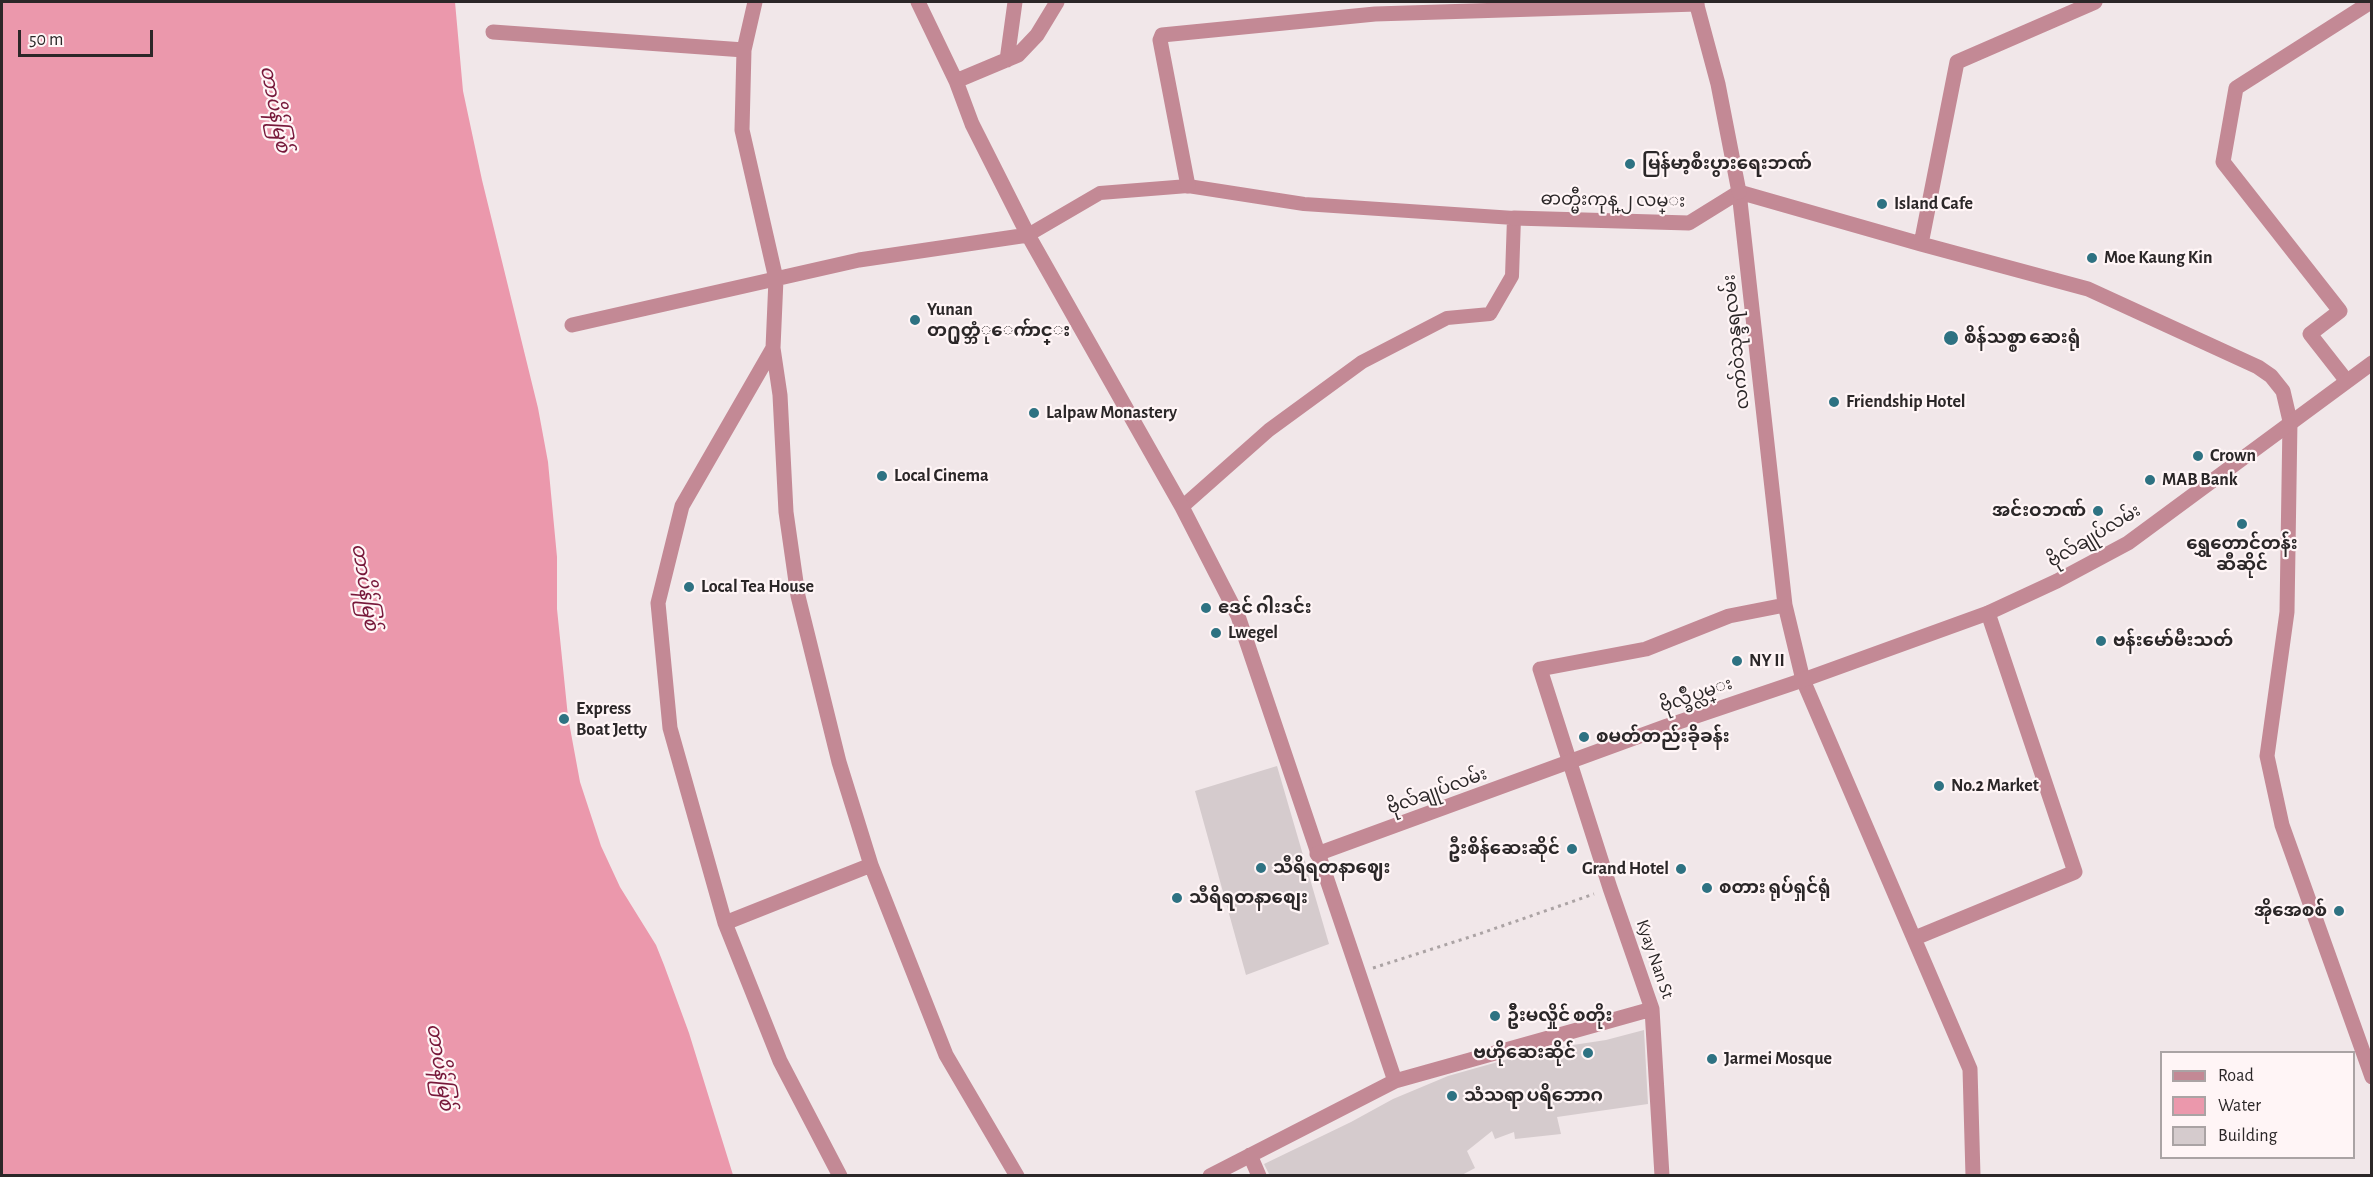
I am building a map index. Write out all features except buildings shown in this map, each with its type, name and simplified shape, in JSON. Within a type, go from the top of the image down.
[{"type":"street","points":[[755,2],[744,50],[742,130],[776,279],[773,348],[780,395],[786,512],[798,596],[839,762],[871,865],[946,1055],[1017,1176]]},
{"type":"street","points":[[918,2],[956,81],[972,124],[1028,235],[1182,507],[1239,616],[1395,1081]]},
{"type":"street","points":[[1006,60],[1015,2]]},
{"type":"street","points":[[956,81],[1006,60],[1028,46],[1057,2]]},
{"type":"street","points":[[1920,244],[1957,62],[2095,2]]},
{"type":"street","points":[[2346,380],[2310,334],[2340,311],[2223,162],[2236,88],[2371,2]]},
{"type":"street","points":[[1188,186],[1160,40],[1162,35],[1375,14],[1696,3]]},
{"type":"street","name":"လက်ဝဲသုန္ဒရလမ်း","points":[[1696,3],[1718,84],[1738,192],[1785,605],[1803,680],[1970,1069],[1972,1176]]},
{"type":"street","points":[[493,32],[744,50]]},
{"type":"street","points":[[572,325],[859,260],[1028,235],[1100,193],[1188,186],[1304,204],[1514,218],[1512,276],[1490,314],[1447,318],[1362,362],[1269,430],[1182,507]]},
{"type":"street","points":[[1738,192],[2088,289],[2258,367],[2271,376],[2283,391],[2290,421],[2287,612],[2267,756],[2282,825],[2372,1077]]},
{"type":"street","name":"ဓာတ္မီးကုန္ ၂ လမ္း","points":[[1514,218],[1689,224],[1738,192]]},
{"type":"street","points":[[773,348],[682,506],[658,603],[670,728],[725,923],[780,1060],[840,1176]]},
{"type":"street","name":"ဗိုလ်ချုပ်လမ်း","points":[[1803,680],[1988,613],[2057,582],[2128,543],[2290,421],[2372,363]]},
{"type":"street","name":"Kyay Nan St","points":[[1662,1176],[1652,1009],[1539,669],[1646,649],[1729,616],[1785,605]]},
{"type":"street","points":[[1915,938],[2075,872],[1988,613]]},
{"type":"street","name":"ဗိုလ္ခ်ဳပ္လမ္း","points":[[1570,762],[1803,680]]},
{"type":"street","name":"ဗိုလ်ချုပ်လမ်း","points":[[1317,854],[1570,762]]},
{"type":"street","points":[[725,923],[871,865]]},
{"type":"street","points":[[1210,1176],[1395,1081],[1652,1009]]},
{"type":"street","points":[[1250,1155],[1259,1176]]},
{"type":"path","points":[[1360,972],[1479,934],[1610,888]]},
{"type":"water","name":"တာပိန်မြစ်","points":[[2,2],[455,2],[463,91],[482,180],[538,408],[548,462],[557,557],[557,609],[568,717],[580,782],[601,846],[620,887],[656,945],[664,965],[689,1033],[733,1175],[2,1175]]},
{"type":"place","name":"မြန်မာ့စီးပွားရေးဘဏ်","points":[[1630,164]]},
{"type":"place","name":"Island Cafe","points":[[1882,204]]},
{"type":"place","name":"Moe Kaung Kin","points":[[2092,258]]},
{"type":"place","name":"Yunan တ႐ုတ္ဘံုေက်ာင္း","points":[[915,320]]},
{"type":"place","name":"စိန်သစ္စာ ဆေးရုံ","points":[[1951,338]]},
{"type":"place","name":"Friendship Hotel","points":[[1834,402]]},
{"type":"place","name":"Lalpaw Monastery","points":[[1034,413]]},
{"type":"place","name":"Crown","points":[[2198,456]]},
{"type":"place","name":"Local Cinema","points":[[882,476]]},
{"type":"place","name":"MAB Bank","points":[[2150,480]]},
{"type":"place","name":"အင်းဝဘဏ်","points":[[2098,511]]},
{"type":"place","name":"ရွှေတောင်တန်း ဆီဆိုင်","points":[[2242,524]]},
{"type":"place","name":"Local Tea House","points":[[689,587]]},
{"type":"place","name":"ဧဒင် ဂါးဒင်း","points":[[1206,608]]},
{"type":"place","name":"Lwegel","points":[[1216,633]]},
{"type":"place","name":"ဗန်းမော်မီးသတ်","points":[[2101,641]]},
{"type":"place","name":"NY II","points":[[1737,661]]},
{"type":"place","name":"Express Boat Jetty","points":[[564,719]]},
{"type":"place","name":"စမတ်တည်းခိုခန်း","points":[[1584,737]]},
{"type":"place","name":"No.2 Market","points":[[1939,786]]},
{"type":"place","name":"ဦးစိန်ဆေးဆိုင်","points":[[1572,849]]},
{"type":"place","name":"သီရိရတနာဈေး","points":[[1261,868]]},
{"type":"place","name":"Grand Hotel","points":[[1681,869]]},
{"type":"place","name":"စတား ရုပ်ရှင်ရုံ","points":[[1707,888]]},
{"type":"place","name":"သီရိရတနာစျေး","points":[[1177,898]]},
{"type":"place","name":"အိုအေစစ်","points":[[2339,911]]},
{"type":"place","name":"ဦီးမလှိုင် စတိုး","points":[[1495,1016]]},
{"type":"place","name":"ဗဟိုဆေးဆိုင်","points":[[1588,1053]]},
{"type":"place","name":"Jarmei Mosque","points":[[1712,1059]]},
{"type":"place","name":"သံသရာ ပရိဘောဂ","points":[[1452,1096]]}]
